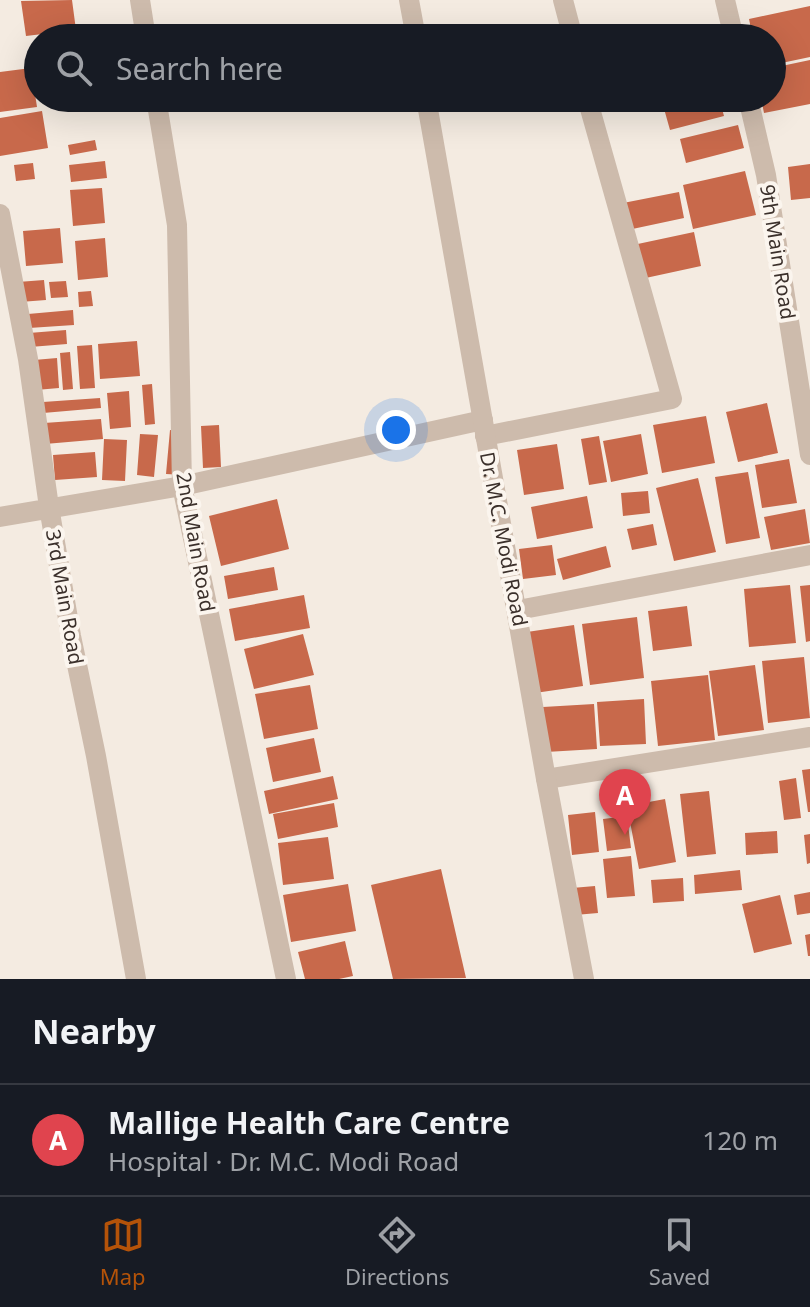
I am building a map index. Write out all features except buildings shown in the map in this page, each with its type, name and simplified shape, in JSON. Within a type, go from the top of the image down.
[{"type":"street","points":[[140,0],[144,24]]},
{"type":"street","points":[[409,0],[413,24]]},
{"type":"street","points":[[563,0],[569,24]]},
{"type":"street","points":[[725,0],[731,24]]},
{"type":"street","name":"2nd Main Road","points":[[158,112],[177,225],[182,486],[286,979]]},
{"type":"street","name":"Dr. M.C. Modi Road","points":[[428,112],[584,979]]},
{"type":"street","points":[[0,517],[182,486],[484,428],[672,399],[591,112]]},
{"type":"street","name":"9th Main Road","points":[[751,112],[766,175],[810,455]]},
{"type":"street","name":"3rd Main Road","points":[[0,214],[28,359],[71,636],[136,979]]},
{"type":"street","points":[[518,610],[810,555]]},
{"type":"street","points":[[546,779],[810,737]]},
{"type":"place","name":"Mallige Health Care Centre","points":[[625,835]]}]
